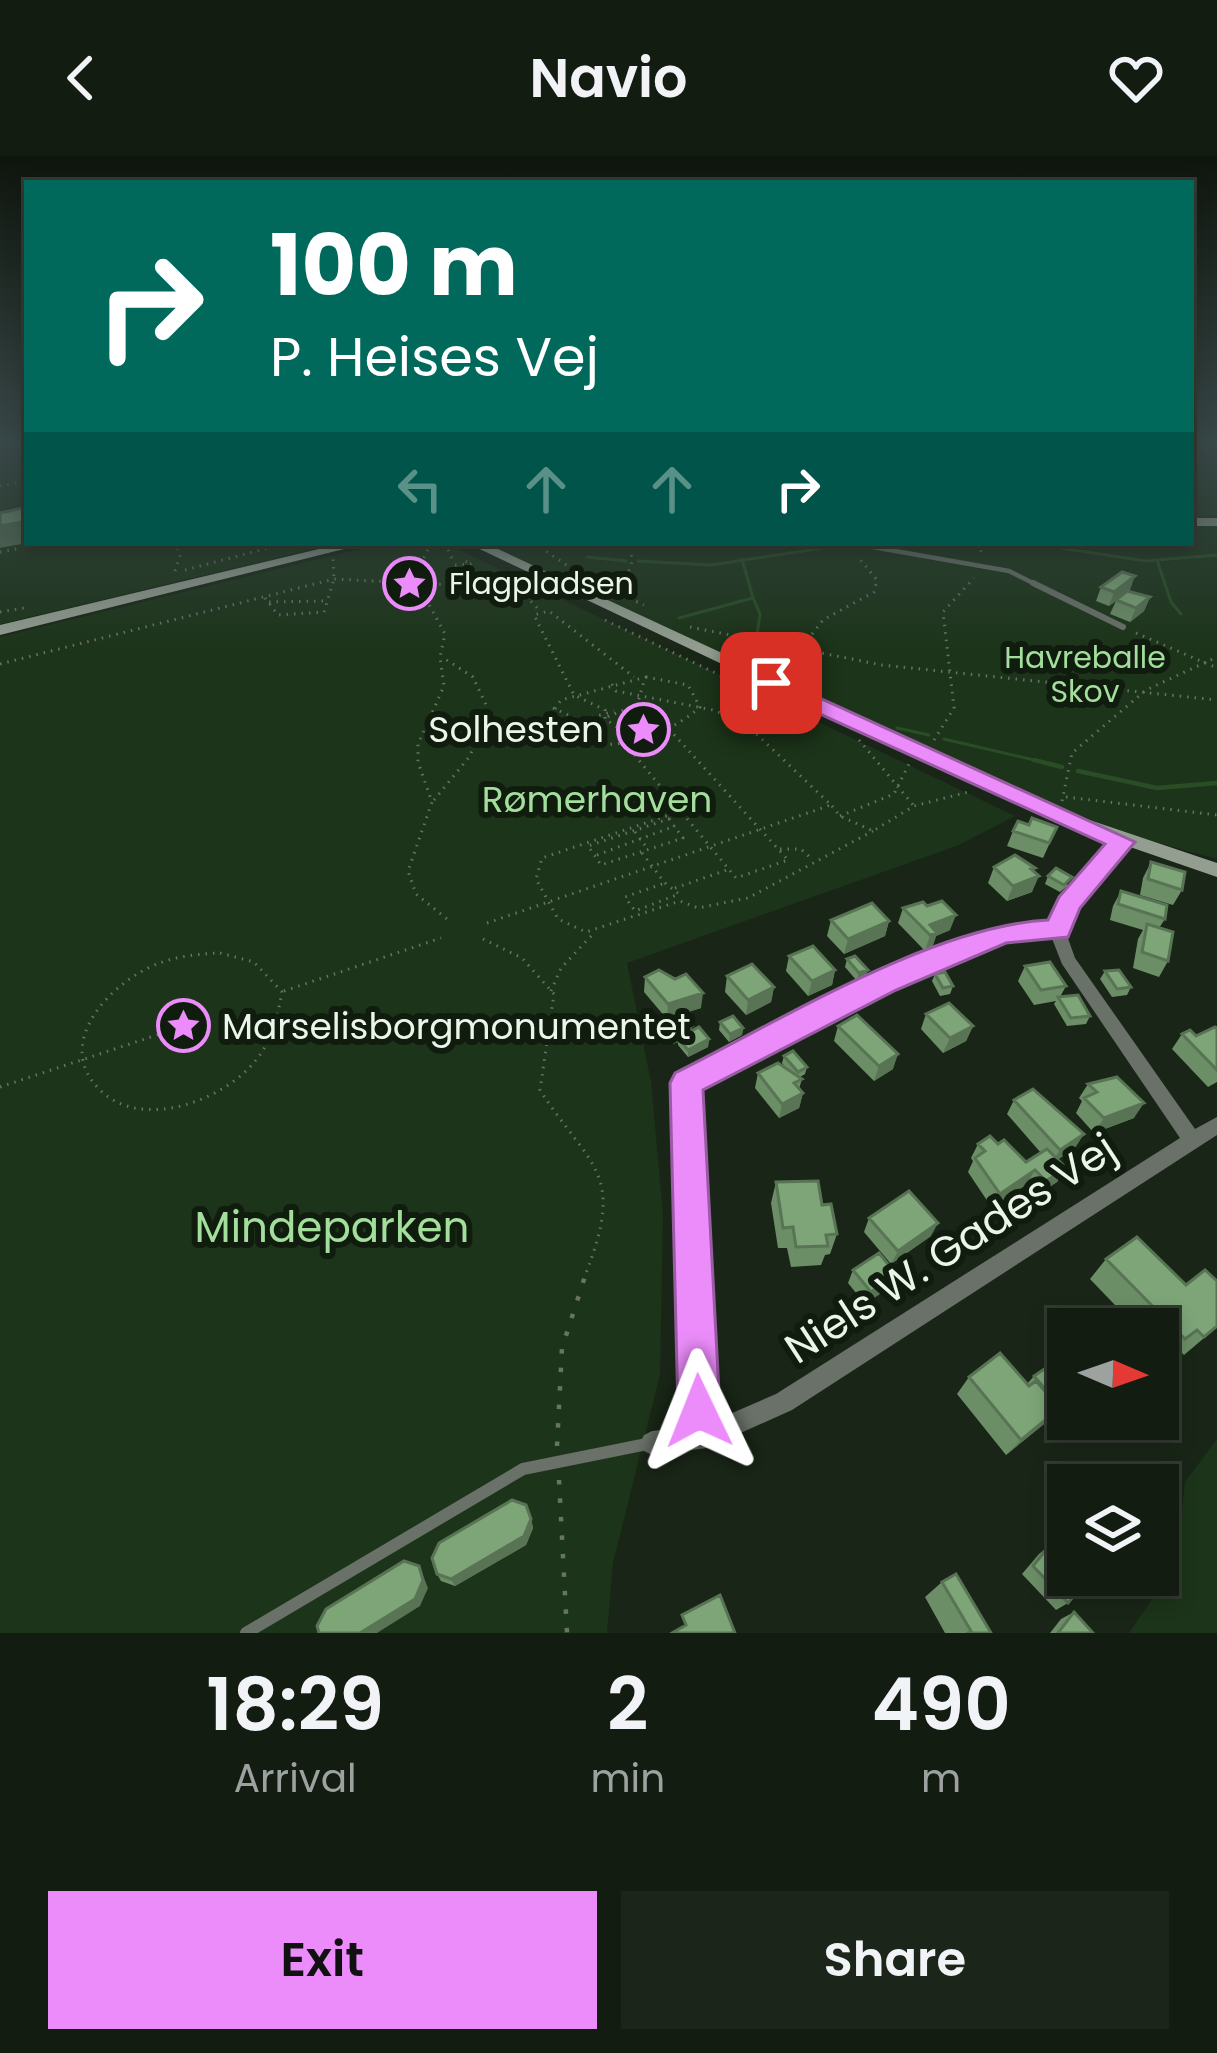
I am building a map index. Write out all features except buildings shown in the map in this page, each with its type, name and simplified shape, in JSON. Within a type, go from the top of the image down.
[{"type":"street","points":[[0,630],[349,546]]},
{"type":"street","points":[[476,552],[1053,814],[1122,842],[1217,870]]},
{"type":"street","points":[[1122,842],[1068,904],[1058,930],[1068,960],[1191,1139]]},
{"type":"street","points":[[706,1436],[698,1395],[686,1083],[886,982],[1002,933],[1058,930]]},
{"type":"street","name":"Niels W. Gades Vej","points":[[652,1443],[706,1436],[784,1402],[1217,1125]]},
{"type":"lane","points":[[863,546],[987,566],[1041,584],[1123,627]]},
{"type":"lane","points":[[246,1633],[523,1469],[558,1458],[652,1443]]},
{"type":"path","points":[[0,552],[31,546]]},
{"type":"path","points":[[174,573],[180,556],[177,546]]},
{"type":"path","points":[[430,546],[404,599],[427,601],[444,627],[440,657],[444,686],[428,713],[418,745],[418,762],[432,802]]},
{"type":"path","points":[[446,546],[455,565],[472,564],[476,552]]},
{"type":"path","points":[[538,546],[598,586],[659,613]]},
{"type":"path","points":[[621,593],[632,562],[630,546]]},
{"type":"path","points":[[802,648],[823,620],[876,588],[852,546]]},
{"type":"path","points":[[840,816],[865,810],[894,794],[917,752],[935,740],[954,708],[943,612],[987,566],[980,546]]},
{"type":"path","points":[[263,597],[278,615],[324,612],[334,579],[333,555]]},
{"type":"path","points":[[0,664],[334,579],[472,586],[490,581]]},
{"type":"path","points":[[490,581],[528,598],[542,613]]},
{"type":"path","points":[[484,592],[494,588],[490,581]]},
{"type":"path","points":[[484,592],[478,586],[490,581]]},
{"type":"path","points":[[472,586],[484,592],[501,589]]},
{"type":"path","points":[[268,603],[327,601]]},
{"type":"path","points":[[616,712],[574,695],[534,615],[549,611],[635,678]]},
{"type":"path","points":[[686,626],[952,672],[1217,700]]},
{"type":"path","points":[[1123,627],[1217,668]]},
{"type":"path","points":[[440,657],[473,677],[487,697],[487,721],[470,756],[432,802],[408,871],[416,894],[447,919]]},
{"type":"path","points":[[1053,814],[1064,797],[1072,753],[1147,690],[1200,661],[1217,657]]},
{"type":"path","points":[[642,698],[646,676]]},
{"type":"path","points":[[545,724],[551,708],[574,695],[646,676],[687,684],[698,694],[700,707]]},
{"type":"path","points":[[610,683],[616,691],[700,707],[746,723],[840,816],[873,831]]},
{"type":"path","points":[[580,744],[604,719],[642,698]]},
{"type":"path","points":[[487,721],[545,724],[559,738],[580,744],[623,741],[668,728],[700,707]]},
{"type":"path","points":[[551,708],[580,721],[589,736]]},
{"type":"path","points":[[604,719],[605,710]]},
{"type":"path","points":[[580,721],[605,710]]},
{"type":"path","points":[[604,719],[618,728],[623,741],[736,878],[788,860],[668,728],[642,716],[626,719],[618,728]]},
{"type":"path","points":[[858,739],[914,806]]},
{"type":"path","points":[[665,883],[625,897],[634,910],[677,898],[701,910],[728,906],[914,806],[977,791]]},
{"type":"path","points":[[1064,797],[1108,806],[1217,814]]},
{"type":"path","points":[[487,923],[831,805]]},
{"type":"path","points":[[602,931],[566,927],[536,879],[542,858],[652,823],[669,820],[683,838],[601,865],[588,846],[634,831],[652,823],[681,811]]},
{"type":"path","points":[[596,856],[614,845],[643,842],[675,826]]},
{"type":"path","points":[[634,831],[648,849]]},
{"type":"path","points":[[778,850],[801,849],[815,861]]},
{"type":"path","points":[[551,991],[573,952],[602,931],[680,894],[641,852]]},
{"type":"path","points":[[675,888],[728,869]]},
{"type":"path","points":[[282,992],[441,938]]},
{"type":"path","points":[[484,939],[522,958],[551,991],[555,1012],[540,1090],[596,1165],[606,1213],[565,1330],[555,1389],[567,1633]]},
{"type":"path","points":[[201,953],[238,956],[266,970],[282,992],[279,1030],[269,1049],[234,1083],[197,1101],[158,1108],[112,1100],[97,1090],[84,1059],[81,1044],[95,1010],[124,982],[161,962],[201,953]]},
{"type":"path","points":[[0,1087],[184,1026]]},
{"type":"green space","points":[[0,513],[24,513],[24,546],[325,546],[0,624]]},
{"type":"green space","name":"Havreballe Skov","points":[[1194,524],[1217,525],[1217,859],[1126,834],[969,770],[490,546],[1194,546]]},
{"type":"green space","name":"Mindeparken","points":[[372,546],[457,549],[1015,816],[959,845],[627,963],[651,1082],[663,1215],[660,1375],[613,1563],[607,1633],[0,1633],[0,637]]},
{"type":"green space","points":[[1217,1439],[1217,1633],[1129,1633],[1154,1596],[1179,1596],[1185,1482]]},
{"type":"waterway","points":[[742,560],[836,546]]},
{"type":"waterway","points":[[1047,546],[1157,560]]},
{"type":"waterway","points":[[1157,560],[1217,555]]},
{"type":"waterway","points":[[587,557],[626,561]]},
{"type":"waterway","points":[[638,561],[711,565],[742,560]]},
{"type":"waterway","points":[[679,618],[753,598],[742,560]]},
{"type":"waterway","points":[[1157,560],[1171,602],[1181,614]]},
{"type":"waterway","points":[[754,600],[760,614],[757,635]]},
{"type":"waterway","points":[[897,728],[929,735]]},
{"type":"waterway","points":[[944,739],[1047,763]]},
{"type":"waterway","points":[[1034,760],[1062,767]]},
{"type":"waterway","points":[[1078,771],[1157,788],[1217,783]]},
{"type":"place","name":"Flagpladsen","points":[[410,584]]},
{"type":"place","name":"Solhesten","points":[[643,729]]},
{"type":"place","name":"Marselisborgmonumentet","points":[[183,1026]]},
{"type":"route","points":[[699,1411],[686,1083],[886,982],[1002,933],[1058,930],[1059,917],[1068,904],[1122,842],[771,683]]},
{"type":"park label","name":"Rømerhaven","points":[[597,799]]}]
